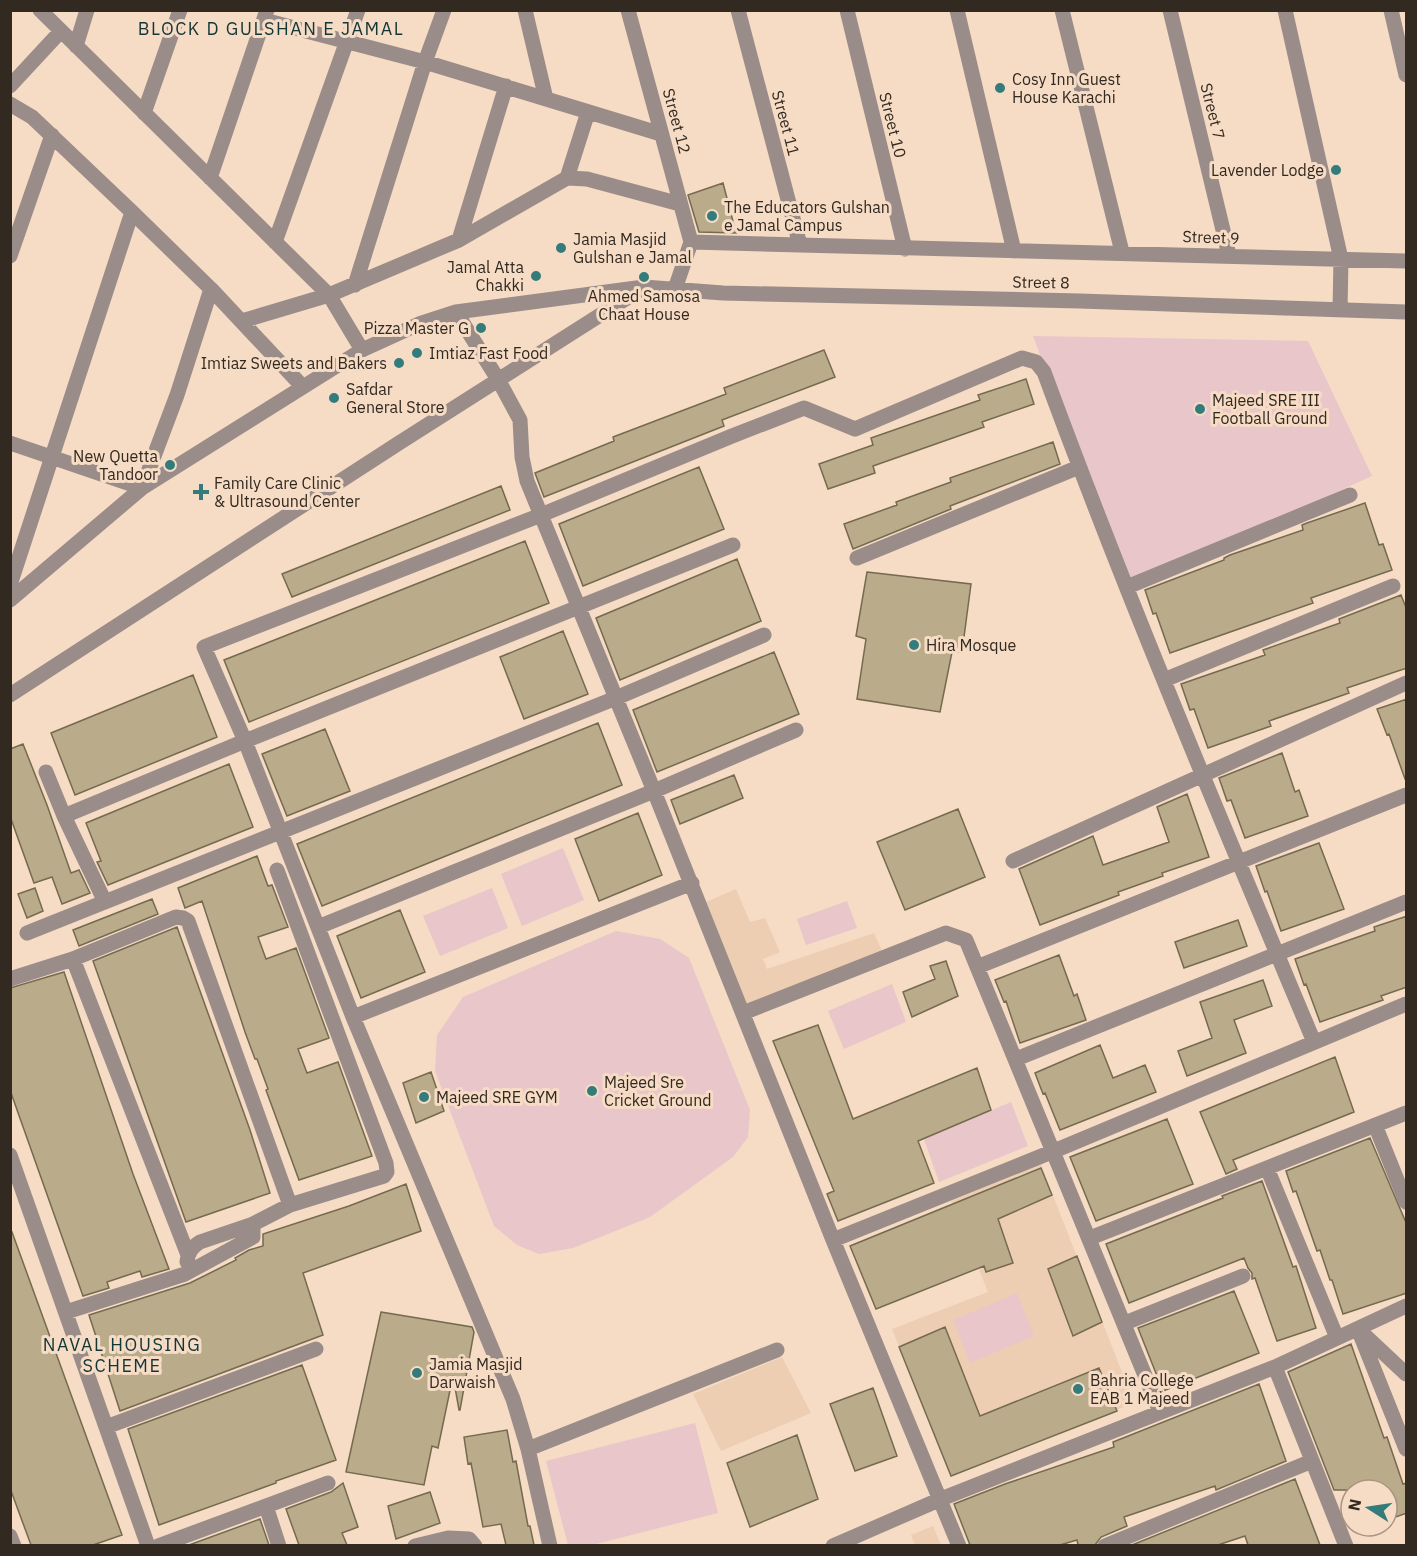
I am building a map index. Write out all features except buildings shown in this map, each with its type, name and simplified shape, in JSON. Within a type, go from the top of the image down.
[{"type":"street","points":[[40,10],[329,295],[362,350]]},
{"type":"street","points":[[76,46],[87,10]]},
{"type":"street","points":[[144,113],[180,10]]},
{"type":"street","points":[[275,242],[357,10]]},
{"type":"street","points":[[355,285],[425,62],[444,10]]},
{"type":"street","points":[[525,10],[546,99]]},
{"type":"street","name":"Street 12","points":[[628,10],[691,242]]},
{"type":"street","name":"Street 11","points":[[738,10],[800,245]]},
{"type":"street","name":"Street 10","points":[[847,10],[905,249]]},
{"type":"street","points":[[957,10],[1014,251]]},
{"type":"street","points":[[1062,10],[1122,252]]},
{"type":"street","name":"Street 7","points":[[1170,10],[1229,255]]},
{"type":"street","points":[[1285,10],[1341,259],[1340,310]]},
{"type":"street","points":[[1391,10],[1407,75]]},
{"type":"street","points":[[210,177],[265,15],[347,42],[425,62],[661,134]]},
{"type":"street","points":[[10,86],[61,31]]},
{"type":"street","points":[[459,240],[506,86]]},
{"type":"street","points":[[11,104],[32,117],[132,212],[211,289],[302,386]]},
{"type":"street","points":[[567,178],[588,112]]},
{"type":"street","points":[[10,256],[52,135]]},
{"type":"street","points":[[242,321],[329,295],[459,240],[567,178],[587,179],[681,204]]},
{"type":"street","points":[[10,585],[132,212]]},
{"type":"street","points":[[675,289],[691,242]]},
{"type":"street","name":"Street 9","points":[[691,242],[1407,261]]},
{"type":"street","points":[[10,695],[644,287]]},
{"type":"street","name":"Street 8","points":[[10,600],[142,488],[362,350],[419,324],[456,312],[644,287],[723,293],[1080,301],[1407,312]]},
{"type":"street","points":[[10,443],[142,488],[177,395],[211,289]]},
{"type":"street","points":[[456,312],[499,381],[520,420],[522,457],[527,481],[692,883],[833,1240],[959,1545]]},
{"type":"street","points":[[550,1545],[528,1449],[513,1399],[353,1017],[245,741],[204,647],[541,515],[804,408],[855,429],[1022,358],[1036,362],[1044,372],[1079,467],[1238,864],[1314,1042]]},
{"type":"street","points":[[857,558],[1079,467]]},
{"type":"street","points":[[1127,587],[1350,495]]},
{"type":"street","points":[[64,816],[733,545]]},
{"type":"street","points":[[1164,680],[1394,586]]},
{"type":"street","points":[[27,933],[616,698],[764,635]]},
{"type":"street","points":[[1013,861],[1407,683]]},
{"type":"street","points":[[318,927],[796,730]]},
{"type":"street","points":[[46,772],[105,902]]},
{"type":"street","points":[[977,967],[1407,795]]},
{"type":"street","points":[[185,1274],[188,1255],[200,1242],[253,1224],[290,1205],[384,1176],[387,1172],[386,1163],[277,870]]},
{"type":"street","points":[[353,1017],[692,883]]},
{"type":"street","points":[[1016,1059],[1407,902]]},
{"type":"street","points":[[10,979],[73,959],[176,917],[188,921],[290,1205]]},
{"type":"street","points":[[743,1013],[946,933],[966,939],[1160,1412]]},
{"type":"street","points":[[73,959],[188,1255]]},
{"type":"street","points":[[833,1240],[1407,1004]]},
{"type":"street","points":[[1090,1239],[1407,1113]]},
{"type":"street","points":[[1375,1125],[1407,1202]]},
{"type":"street","points":[[10,1155],[148,1545]]},
{"type":"street","points":[[1268,1168],[1336,1338]]},
{"type":"street","points":[[66,1312],[185,1274],[253,1238],[253,1224]]},
{"type":"street","points":[[1125,1323],[1243,1276]]},
{"type":"street","points":[[833,1545],[941,1499],[1275,1367],[1407,1306]]},
{"type":"street","points":[[1358,1329],[1407,1374]]},
{"type":"street","points":[[1358,1329],[1405,1440]]},
{"type":"street","points":[[106,1427],[316,1349]]},
{"type":"street","points":[[528,1449],[777,1350]]},
{"type":"street","points":[[1275,1367],[1344,1545]]},
{"type":"street","points":[[1105,1545],[1312,1461]]},
{"type":"street","points":[[158,1545],[328,1484]]},
{"type":"street","points":[[266,1506],[279,1545]]},
{"type":"street","points":[[10,1536],[14,1545]]},
{"type":"street","points":[[415,1545],[448,1538],[469,1539],[475,1545]]},
{"type":"shaded area","name":"Majeed SRE III Football Ground","points":[[1033,336],[1308,341],[1372,476],[1127,587]]},
{"type":"shaded area","points":[[563,848],[584,900],[522,926],[501,874]]},
{"type":"shaded area","points":[[492,888],[508,928],[440,956],[423,916]]},
{"type":"shaded area","points":[[736,889],[750,922],[765,918],[780,952],[763,959],[767,969],[874,933],[882,951],[747,1005],[706,902]]},
{"type":"shaded area","points":[[847,901],[857,928],[806,945],[797,919]]},
{"type":"shaded area","name":"Majeed Sre Cricket Ground","points":[[616,931],[660,939],[689,958],[750,1110],[748,1137],[733,1157],[650,1217],[573,1248],[539,1254],[517,1245],[494,1226],[435,1071],[437,1035],[463,997]]},
{"type":"shaded area","points":[[892,984],[906,1022],[844,1049],[828,1011]]},
{"type":"shaded area","points":[[1011,1102],[1028,1146],[939,1182],[924,1139]]},
{"type":"shaded area","points":[[1040,1162],[1134,1403],[951,1476],[892,1329],[988,1292],[951,1201]]},
{"type":"shaded area","points":[[1017,1293],[1034,1336],[970,1363],[953,1320]]},
{"type":"shaded area","points":[[782,1357],[811,1413],[721,1451],[693,1394]]},
{"type":"shaded area","points":[[695,1423],[718,1513],[592,1545],[568,1545],[546,1461]]},
{"type":"shaded area","points":[[933,1526],[941,1545],[915,1545],[911,1535]]},
{"type":"place","name":"Cosy Inn Guest House Karachi","points":[[1000,88]]},
{"type":"place","name":"Lavender Lodge","points":[[1336,170]]},
{"type":"place","name":"The Educators Gulshan e Jamal Campus","points":[[712,216]]},
{"type":"place","name":"Jamia Masjid Gulshan e Jamal","points":[[561,248]]},
{"type":"place","name":"Jamal Atta Chakki","points":[[536,276]]},
{"type":"place","name":"Ahmed Samosa Chaat House","points":[[644,277]]},
{"type":"place","name":"Pizza Master G","points":[[481,328]]},
{"type":"place","name":"Imtiaz Fast Food","points":[[417,353]]},
{"type":"place","name":"Imtiaz Sweets and Bakers","points":[[399,363]]},
{"type":"place","name":"Safdar General Store","points":[[334,398]]},
{"type":"place","name":"Majeed SRE III Football Ground","points":[[1200,409]]},
{"type":"place","name":"New Quetta Tandoor","points":[[170,465]]},
{"type":"place","name":"Family Care Clinic & Ultrasound Center","points":[[201,492]]},
{"type":"place","name":"Hira Mosque","points":[[914,645]]},
{"type":"place","name":"Majeed Sre Cricket Ground","points":[[592,1091]]},
{"type":"place","name":"Majeed SRE GYM","points":[[424,1097]]},
{"type":"place","name":"Jamia Masjid Darwaish","points":[[417,1373]]},
{"type":"place","name":"Bahria College EAB 1 Majeed","points":[[1078,1389]]},
{"type":"district","name":"BLOCK D GULSHAN E JAMAL","points":[[271,29]]},
{"type":"district","name":"NAVAL HOUSING SCHEME","points":[[122,1355]]}]
